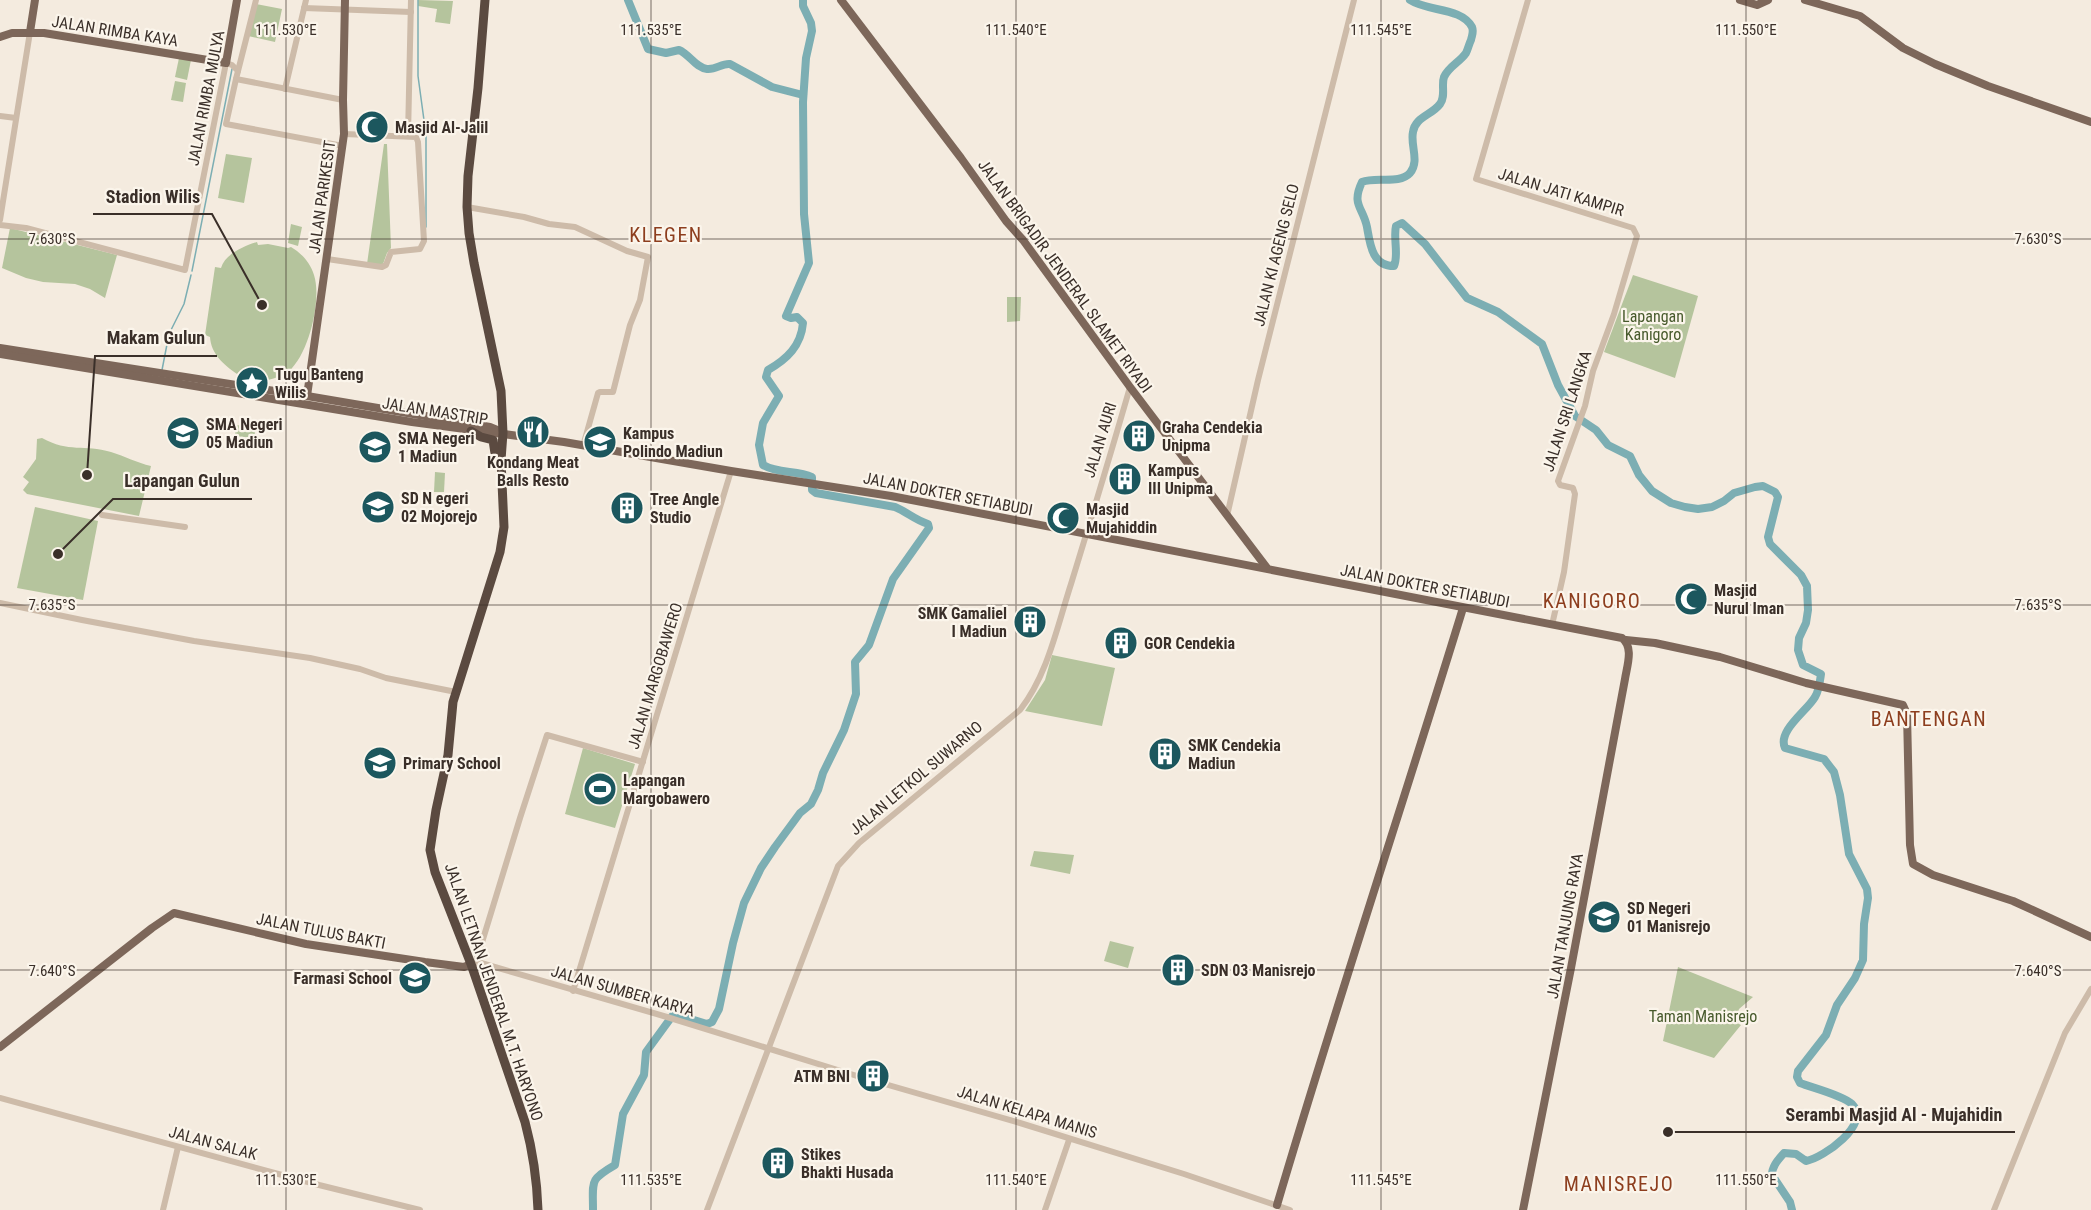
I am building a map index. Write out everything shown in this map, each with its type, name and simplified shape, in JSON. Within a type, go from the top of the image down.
[{"type":"highway","name":"JALAN LETNAN JENDERAL M.T. HARYONO","points":[[485,0],[467,207],[474,259],[501,391],[504,527],[500,552],[453,702],[447,762],[430,850],[435,872],[473,963],[517,1096],[532,1148],[538,1210]]},
{"type":"highway","points":[[471,431],[493,440],[496,460],[501,462]]},
{"type":"main road","points":[[30,32],[35,0]]},
{"type":"main road","name":"JALAN RIMBA MULYA","points":[[226,63],[237,0]]},
{"type":"main road","name":"JALAN PARIKESIT","points":[[307,396],[343,146],[345,0]]},
{"type":"main road","name":"JALAN BRIGADIR JENDERAL SLAMET RIYADI","points":[[841,0],[1267,568]]},
{"type":"main road","points":[[1740,0],[1758,5],[1768,0]]},
{"type":"main road","points":[[1805,0],[1857,14],[1904,48],[1935,64],[1988,86],[2091,122]]},
{"type":"main road","name":"JALAN RIMBA KAYA","points":[[0,37],[12,33],[30,32],[93,40],[226,63]]},
{"type":"main road","name":"JALAN MASTRIP","points":[[0,348],[39,357],[413,418],[492,428],[503,433]]},
{"type":"main road","name":"JALAN MASTRIP","points":[[0,354],[39,357]]},
{"type":"main road","name":"JALAN MASTRIP","points":[[161,377],[307,396],[471,431],[503,433]]},
{"type":"main road","name":"JALAN DOKTER SETIABUDI","points":[[503,433],[891,496],[1267,568],[1617,637],[1627,643],[1655,643],[1720,657],[1806,683],[1896,702],[1905,707],[1907,722],[1910,845],[1914,865],[1933,875],[2013,900],[2091,938]]},
{"type":"main road","points":[[1276,1208],[1349,967],[1464,608]]},
{"type":"main road","name":"JALAN TANJUNG RAYA","points":[[1523,1210],[1625,679],[1627,643]]},
{"type":"main road","name":"JALAN TULUS BAKTI","points":[[0,1047],[168,917],[177,913],[280,939],[368,954],[464,967],[473,963]]},
{"type":"street","points":[[256,0],[226,123],[343,146]]},
{"type":"street","points":[[285,89],[306,0]]},
{"type":"street","points":[[408,136],[411,0]]},
{"type":"street","name":"JALAN KI AGENG SELO","points":[[1227,516],[1255,392],[1354,0]]},
{"type":"street","name":"JALAN JATI KAMPIR","points":[[1528,0],[1476,179],[1633,228],[1637,232]]},
{"type":"street","points":[[304,8],[411,12]]},
{"type":"street","points":[[0,220],[30,32]]},
{"type":"street","points":[[226,63],[232,64],[238,71]]},
{"type":"street","name":"JALAN RIMBA MULYA","points":[[0,225],[26,228],[185,270],[226,63]]},
{"type":"street","points":[[236,79],[343,100]]},
{"type":"street","points":[[0,116],[16,118]]},
{"type":"street","points":[[327,259],[382,267],[386,265],[393,250],[420,249],[423,243],[416,137],[344,134]]},
{"type":"street","points":[[467,207],[574,227],[627,251],[648,257],[640,300],[630,325],[613,392],[598,393],[583,446]]},
{"type":"street","name":"JALAN SRI LANGKA","points":[[1552,625],[1564,572],[1575,494],[1573,488],[1560,485],[1558,481],[1582,413],[1593,370],[1614,314],[1637,232]]},
{"type":"street","name":"JALAN AURI","points":[[1086,535],[1130,387]]},
{"type":"street","name":"JALAN MARGOBAWERO","points":[[573,991],[731,471]]},
{"type":"street","points":[[102,515],[185,527]]},
{"type":"street","name":"JALAN LETKOL SUWARNO","points":[[707,1210],[840,862],[865,837],[1020,710],[1037,686],[1086,535]]},
{"type":"street","points":[[0,603],[194,641],[310,658],[367,671],[386,678],[456,692]]},
{"type":"street","points":[[473,963],[547,735],[643,762]]},
{"type":"street","name":"JALAN SUMBER KARYA","points":[[473,963],[678,1020],[768,1048]]},
{"type":"street","points":[[1994,1210],[2065,1033],[2091,988]]},
{"type":"street","name":"JALAN KELAPA MANIS","points":[[768,1048],[1140,1160],[1276,1208],[1290,1210]]},
{"type":"street","name":"JALAN SALAK","points":[[0,1098],[319,1185],[420,1210]]},
{"type":"street","points":[[1045,1210],[1069,1140]]},
{"type":"street","points":[[163,1210],[178,1147]]},
{"type":"green space","points":[[418,0],[453,1],[450,24],[435,22],[437,9],[418,6]]},
{"type":"green space","points":[[256,4],[282,9],[275,42],[248,36]]},
{"type":"green space","points":[[179,58],[191,60],[187,80],[175,77]]},
{"type":"green space","points":[[175,81],[186,83],[183,102],[171,100]]},
{"type":"green space","points":[[384,144],[387,144],[391,248],[383,264],[367,264]]},
{"type":"green space","points":[[226,154],[252,158],[244,203],[218,198]]},
{"type":"green space","points":[[291,224],[302,227],[298,246],[288,243]]},
{"type":"green space","points":[[10,228],[117,255],[105,298],[90,289],[75,284],[43,282],[2,268]]},
{"type":"green space","points":[[257,242],[258,245],[268,244],[295,249],[310,266],[316,285],[312,326],[302,352],[287,373],[268,380],[267,377],[239,372],[237,374],[227,367],[213,349],[210,337],[205,335],[215,267],[221,268],[231,255]]},
{"type":"green space","name":"Lapangan Kanigoro","points":[[1633,275],[1698,296],[1675,378],[1604,352]]},
{"type":"green space","points":[[1007,297],[1021,297],[1020,321],[1007,322]]},
{"type":"green space","points":[[236,425],[256,427],[254,438],[235,436]]},
{"type":"green space","points":[[42,438],[69,447],[111,452],[151,466],[139,516],[27,494],[23,490],[29,482],[23,477],[36,459],[37,439]]},
{"type":"green space","points":[[435,472],[445,473],[444,492],[434,492]]},
{"type":"green space","points":[[375,498],[393,502],[391,512],[373,508]]},
{"type":"green space","points":[[35,507],[98,521],[83,600],[17,588]]},
{"type":"green space","points":[[1052,655],[1115,668],[1102,726],[1025,711],[1045,680]]},
{"type":"green space","name":"Lapangan Margobawero","points":[[583,748],[635,764],[615,828],[565,814]]},
{"type":"green space","points":[[1034,851],[1074,855],[1070,874],[1030,866]]},
{"type":"green space","points":[[1110,941],[1134,947],[1128,968],[1104,961]]},
{"type":"green space","name":"Taman Manisrejo","points":[[1678,967],[1753,997],[1739,1009],[1735,1022],[1741,1025],[1714,1058],[1663,1041]]},
{"type":"waterway","points":[[418,0],[418,76],[426,135],[426,227]]},
{"type":"waterway","points":[[628,0],[648,49],[666,53],[679,50],[699,66],[707,69],[730,64],[772,87],[803,95]]},
{"type":"waterway","points":[[593,1210],[594,1182],[601,1174],[615,1165],[623,1114],[644,1075],[646,1052],[673,1015],[707,1024],[712,1022],[719,1009],[744,903],[761,868],[800,813],[811,804],[818,790],[823,773],[844,730],[856,694],[855,662],[869,645],[893,579],[929,528],[928,524],[895,507],[816,493],[812,490],[812,477],[775,470],[763,465],[759,445],[763,423],[779,396],[766,377],[768,370],[792,351],[802,331],[803,323],[797,317],[786,316],[809,263],[804,214],[803,102],[806,58],[812,31],[803,0]]},
{"type":"waterway","points":[[1410,0],[1460,16],[1472,27],[1473,32],[1466,53],[1444,77],[1443,98],[1440,104],[1420,119],[1414,127],[1412,137],[1415,158],[1410,173],[1400,179],[1362,182],[1358,201],[1373,253],[1381,262],[1394,266],[1396,226],[1402,223],[1425,244],[1467,298],[1498,312],[1542,344],[1558,385],[1575,416],[1596,430],[1608,445],[1630,456],[1639,475],[1652,491],[1671,503],[1698,509],[1712,507],[1734,493],[1755,487],[1763,486],[1775,492],[1778,497],[1768,537],[1770,544],[1801,575],[1807,586],[1808,610],[1806,623],[1799,638],[1798,650],[1803,665],[1821,674],[1815,697],[1785,735],[1785,748],[1824,759],[1834,772],[1849,854],[1867,889],[1868,898],[1864,924],[1863,960],[1855,978],[1837,1005],[1826,1035],[1798,1071],[1797,1077],[1800,1083],[1835,1095],[1852,1104],[1856,1112],[1856,1121],[1843,1139],[1814,1159],[1806,1161],[1796,1154],[1784,1153],[1778,1161],[1772,1175],[1790,1202],[1792,1210]]},
{"type":"waterway","points":[[192,271],[232,69]]},
{"type":"waterway","points":[[162,370],[169,334],[184,304],[191,275]]},
{"type":"place","name":"Masjid Al-Jalil","points":[[372,127]]},
{"type":"place","name":"Stadion Wilis","points":[[262,305]]},
{"type":"place","name":"Tugu Banteng Wilis","points":[[252,383]]},
{"type":"place","name":"Kondang Meat Balls Resto","points":[[533,432]]},
{"type":"place","name":"SMA Negeri 05 Madiun","points":[[183,433]]},
{"type":"place","name":"Graha Cendekia Unipma","points":[[1139,436]]},
{"type":"place","name":"Kampus Polindo Madiun","points":[[600,442]]},
{"type":"place","name":"SMA Negeri 1 Madiun","points":[[375,447]]},
{"type":"place","name":"Makam Gulun","points":[[87,475]]},
{"type":"place","name":"Kampus III Unipma","points":[[1125,479]]},
{"type":"place","name":"SD N egeri 02 Mojorejo","points":[[378,507]]},
{"type":"place","name":"Tree Angle Studio","points":[[627,508]]},
{"type":"place","name":"Masjid Mujahiddin","points":[[1063,518]]},
{"type":"place","name":"Lapangan Gulun","points":[[58,554]]},
{"type":"place","name":"Masjid Nurul Iman","points":[[1691,599]]},
{"type":"place","name":"SMK Gamaliel I Madiun","points":[[1030,622]]},
{"type":"place","name":"GOR Cendekia","points":[[1121,643]]},
{"type":"place","name":"SMK Cendekia Madiun","points":[[1165,754]]},
{"type":"place","name":"Primary School","points":[[380,763]]},
{"type":"place","name":"Lapangan Margobawero","points":[[600,789]]},
{"type":"place","name":"SD Negeri 01 Manisrejo","points":[[1604,917]]},
{"type":"place","name":"SDN 03 Manisrejo","points":[[1178,970]]},
{"type":"place","name":"Farmasi School","points":[[415,978]]},
{"type":"place","name":"ATM BNI","points":[[873,1076]]},
{"type":"place","name":"Serambi Masjid Al - Mujahidin","points":[[1668,1132]]},
{"type":"place","name":"Stikes Bhakti Husada","points":[[778,1163]]},
{"type":"district","name":"KLEGEN","points":[[666,235]]},
{"type":"district","name":"KANIGORO","points":[[1592,601]]},
{"type":"district","name":"BANTENGAN","points":[[1929,719]]},
{"type":"district","name":"MANISREJO","points":[[1619,1184]]}]
